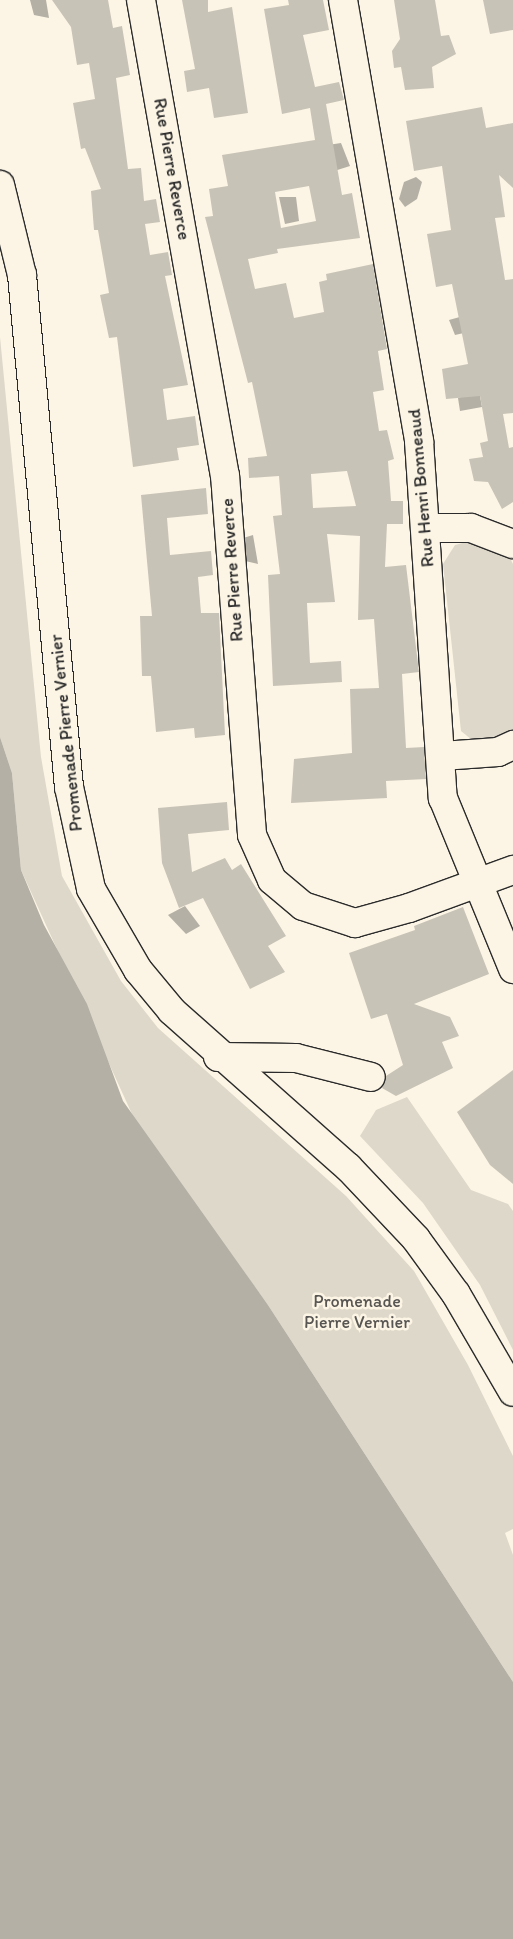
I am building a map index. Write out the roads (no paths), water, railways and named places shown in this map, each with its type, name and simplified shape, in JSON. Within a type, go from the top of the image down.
[{"type":"street","name":"Rue Pierre Reverce","points":[[141,0],[225,475],[252,834],[272,880],[303,906],[355,923],[477,884],[513,870]]},
{"type":"street","name":"Rue Henri Bonneaud","points":[[343,0],[400,312],[419,441],[442,756],[443,798],[513,969]]},
{"type":"street","name":"Promenade Pierre Vernier","points":[[0,185],[22,275],[78,842],[91,889],[138,970],[218,1057],[348,1167],[416,1240],[456,1294],[513,1392]]},
{"type":"street","points":[[426,528],[471,528],[513,544]]},
{"type":"street","points":[[442,756],[498,752],[513,745]]},
{"type":"street","points":[[218,1057],[296,1058],[371,1077]]}]
